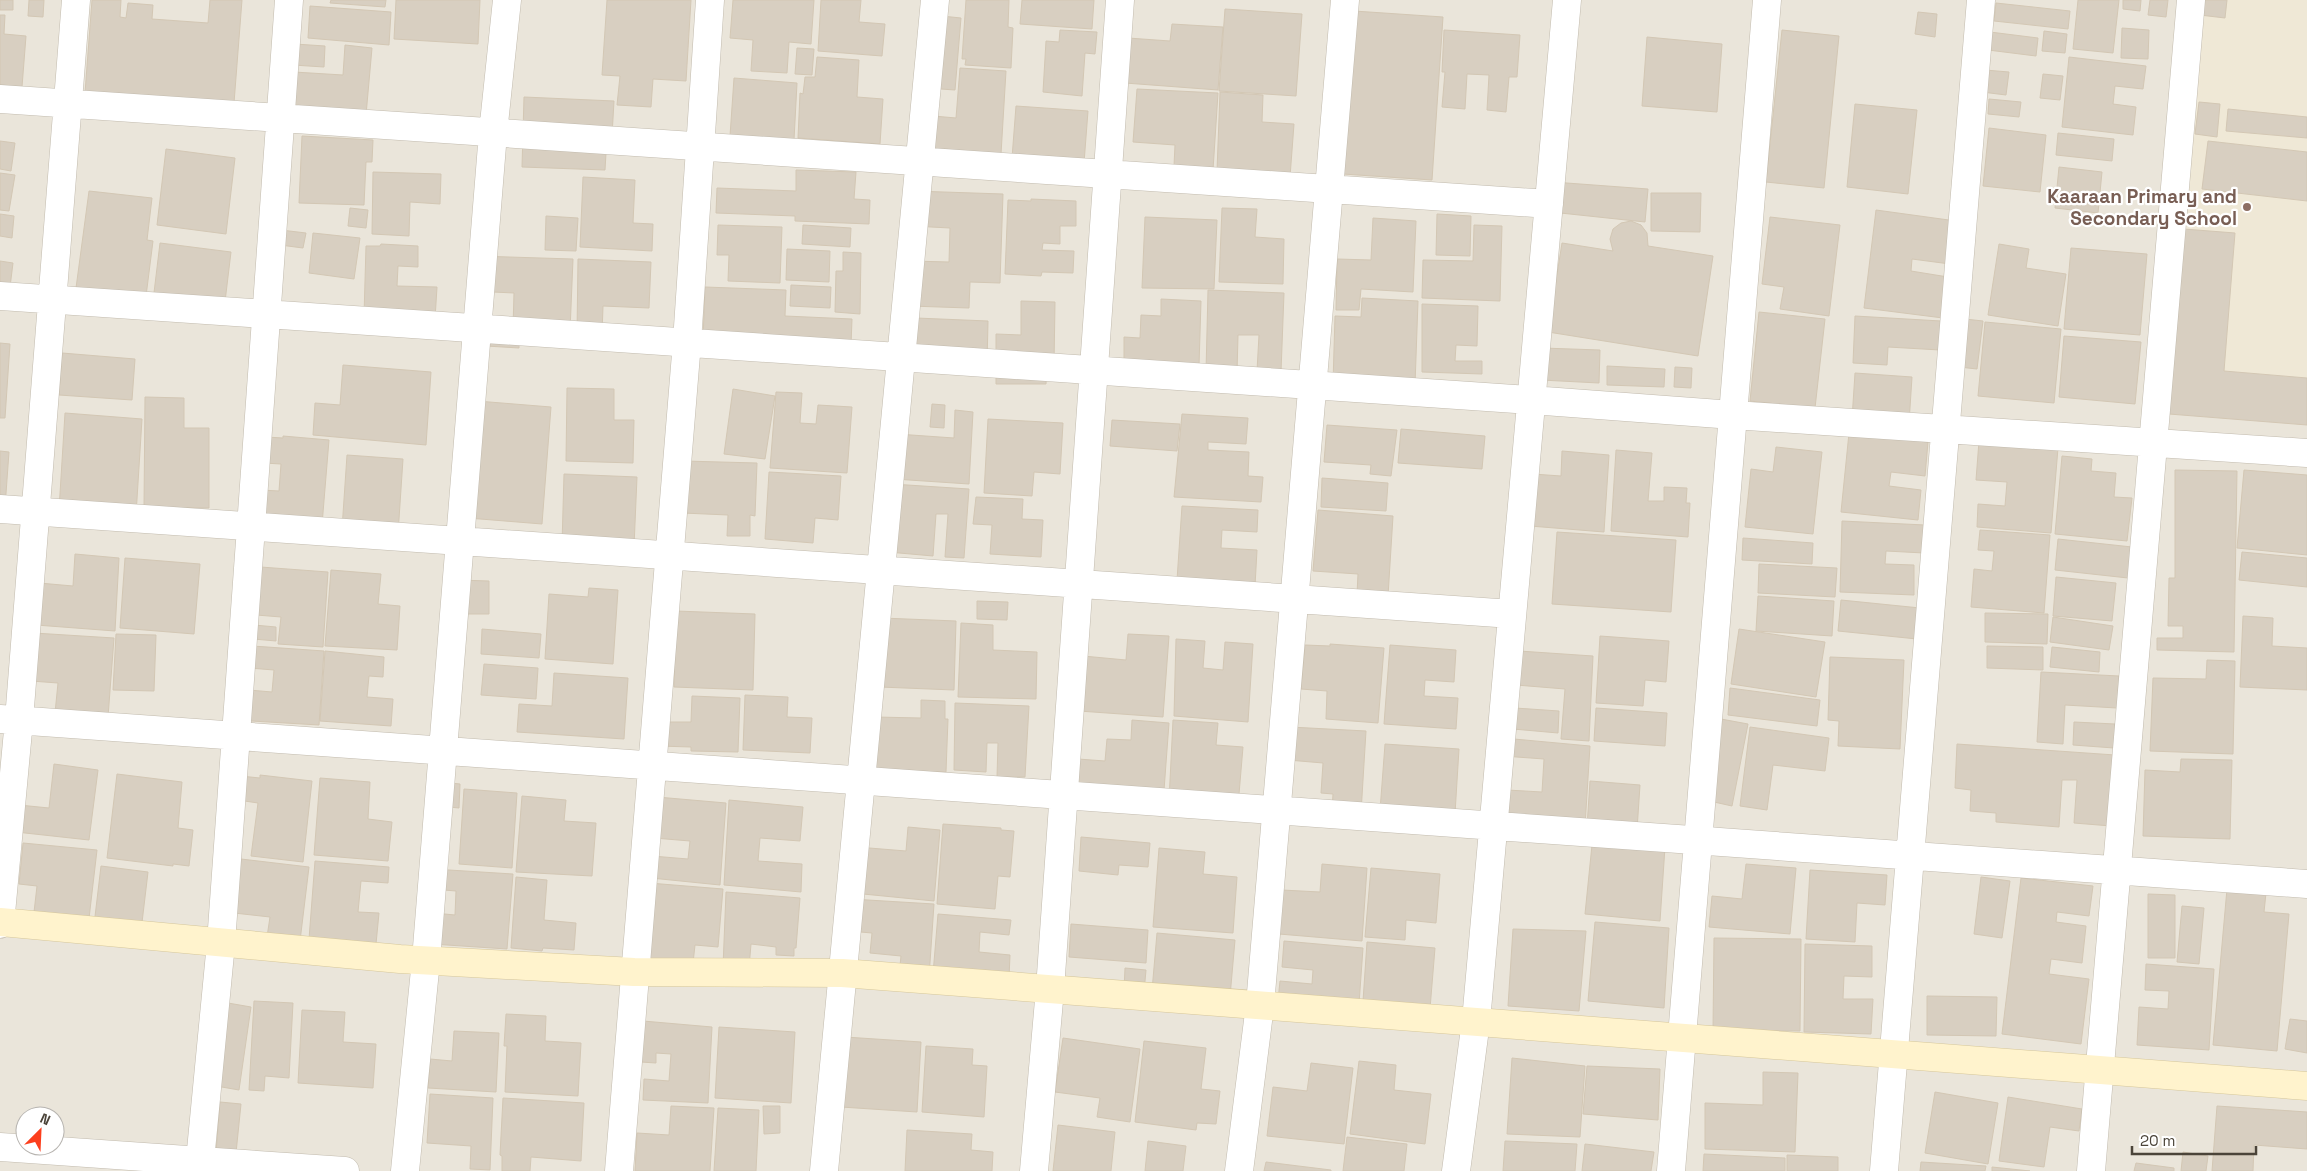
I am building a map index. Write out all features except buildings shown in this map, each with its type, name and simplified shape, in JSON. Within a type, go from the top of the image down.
[{"type":"street","points":[[76,0],[36,511],[9,719],[0,923],[426,960],[634,972],[842,973],[2307,1086]]},
{"type":"street","points":[[199,1166],[222,943],[235,736],[289,0]]},
{"type":"street","points":[[405,1171],[426,960],[493,133],[507,0]]},
{"type":"street","points":[[619,1171],[687,342],[710,0]]},
{"type":"street","points":[[824,1171],[935,0]]},
{"type":"street","points":[[1034,1171],[1050,989],[1120,0]]},
{"type":"street","points":[[1239,1171],[1260,1004],[1344,0]]},
{"type":"street","points":[[1456,1171],[1476,1022],[1567,0]]},
{"type":"street","points":[[1671,1171],[1767,0]]},
{"type":"street","points":[[1884,1171],[1981,0]]},
{"type":"street","points":[[2091,1171],[2191,0]]},
{"type":"street","points":[[0,100],[1549,204]]},
{"type":"street","points":[[0,296],[1733,415],[2307,452]]},
{"type":"street","points":[[0,509],[1512,614]]},
{"type":"street","points":[[9,719],[2307,884]]},
{"type":"street","points":[[0,1147],[199,1166],[344,1171]]},
{"type":"shaded area","points":[[0,0],[2307,0],[2307,1171],[0,1171]]},
{"type":"shaded area","name":"Kaaraan Primary and Secondary School","points":[[2201,0],[2307,0],[2307,422],[2175,414]]},
{"type":"place","name":"Kaaraan Primary and Secondary School","points":[[2247,207]]}]
